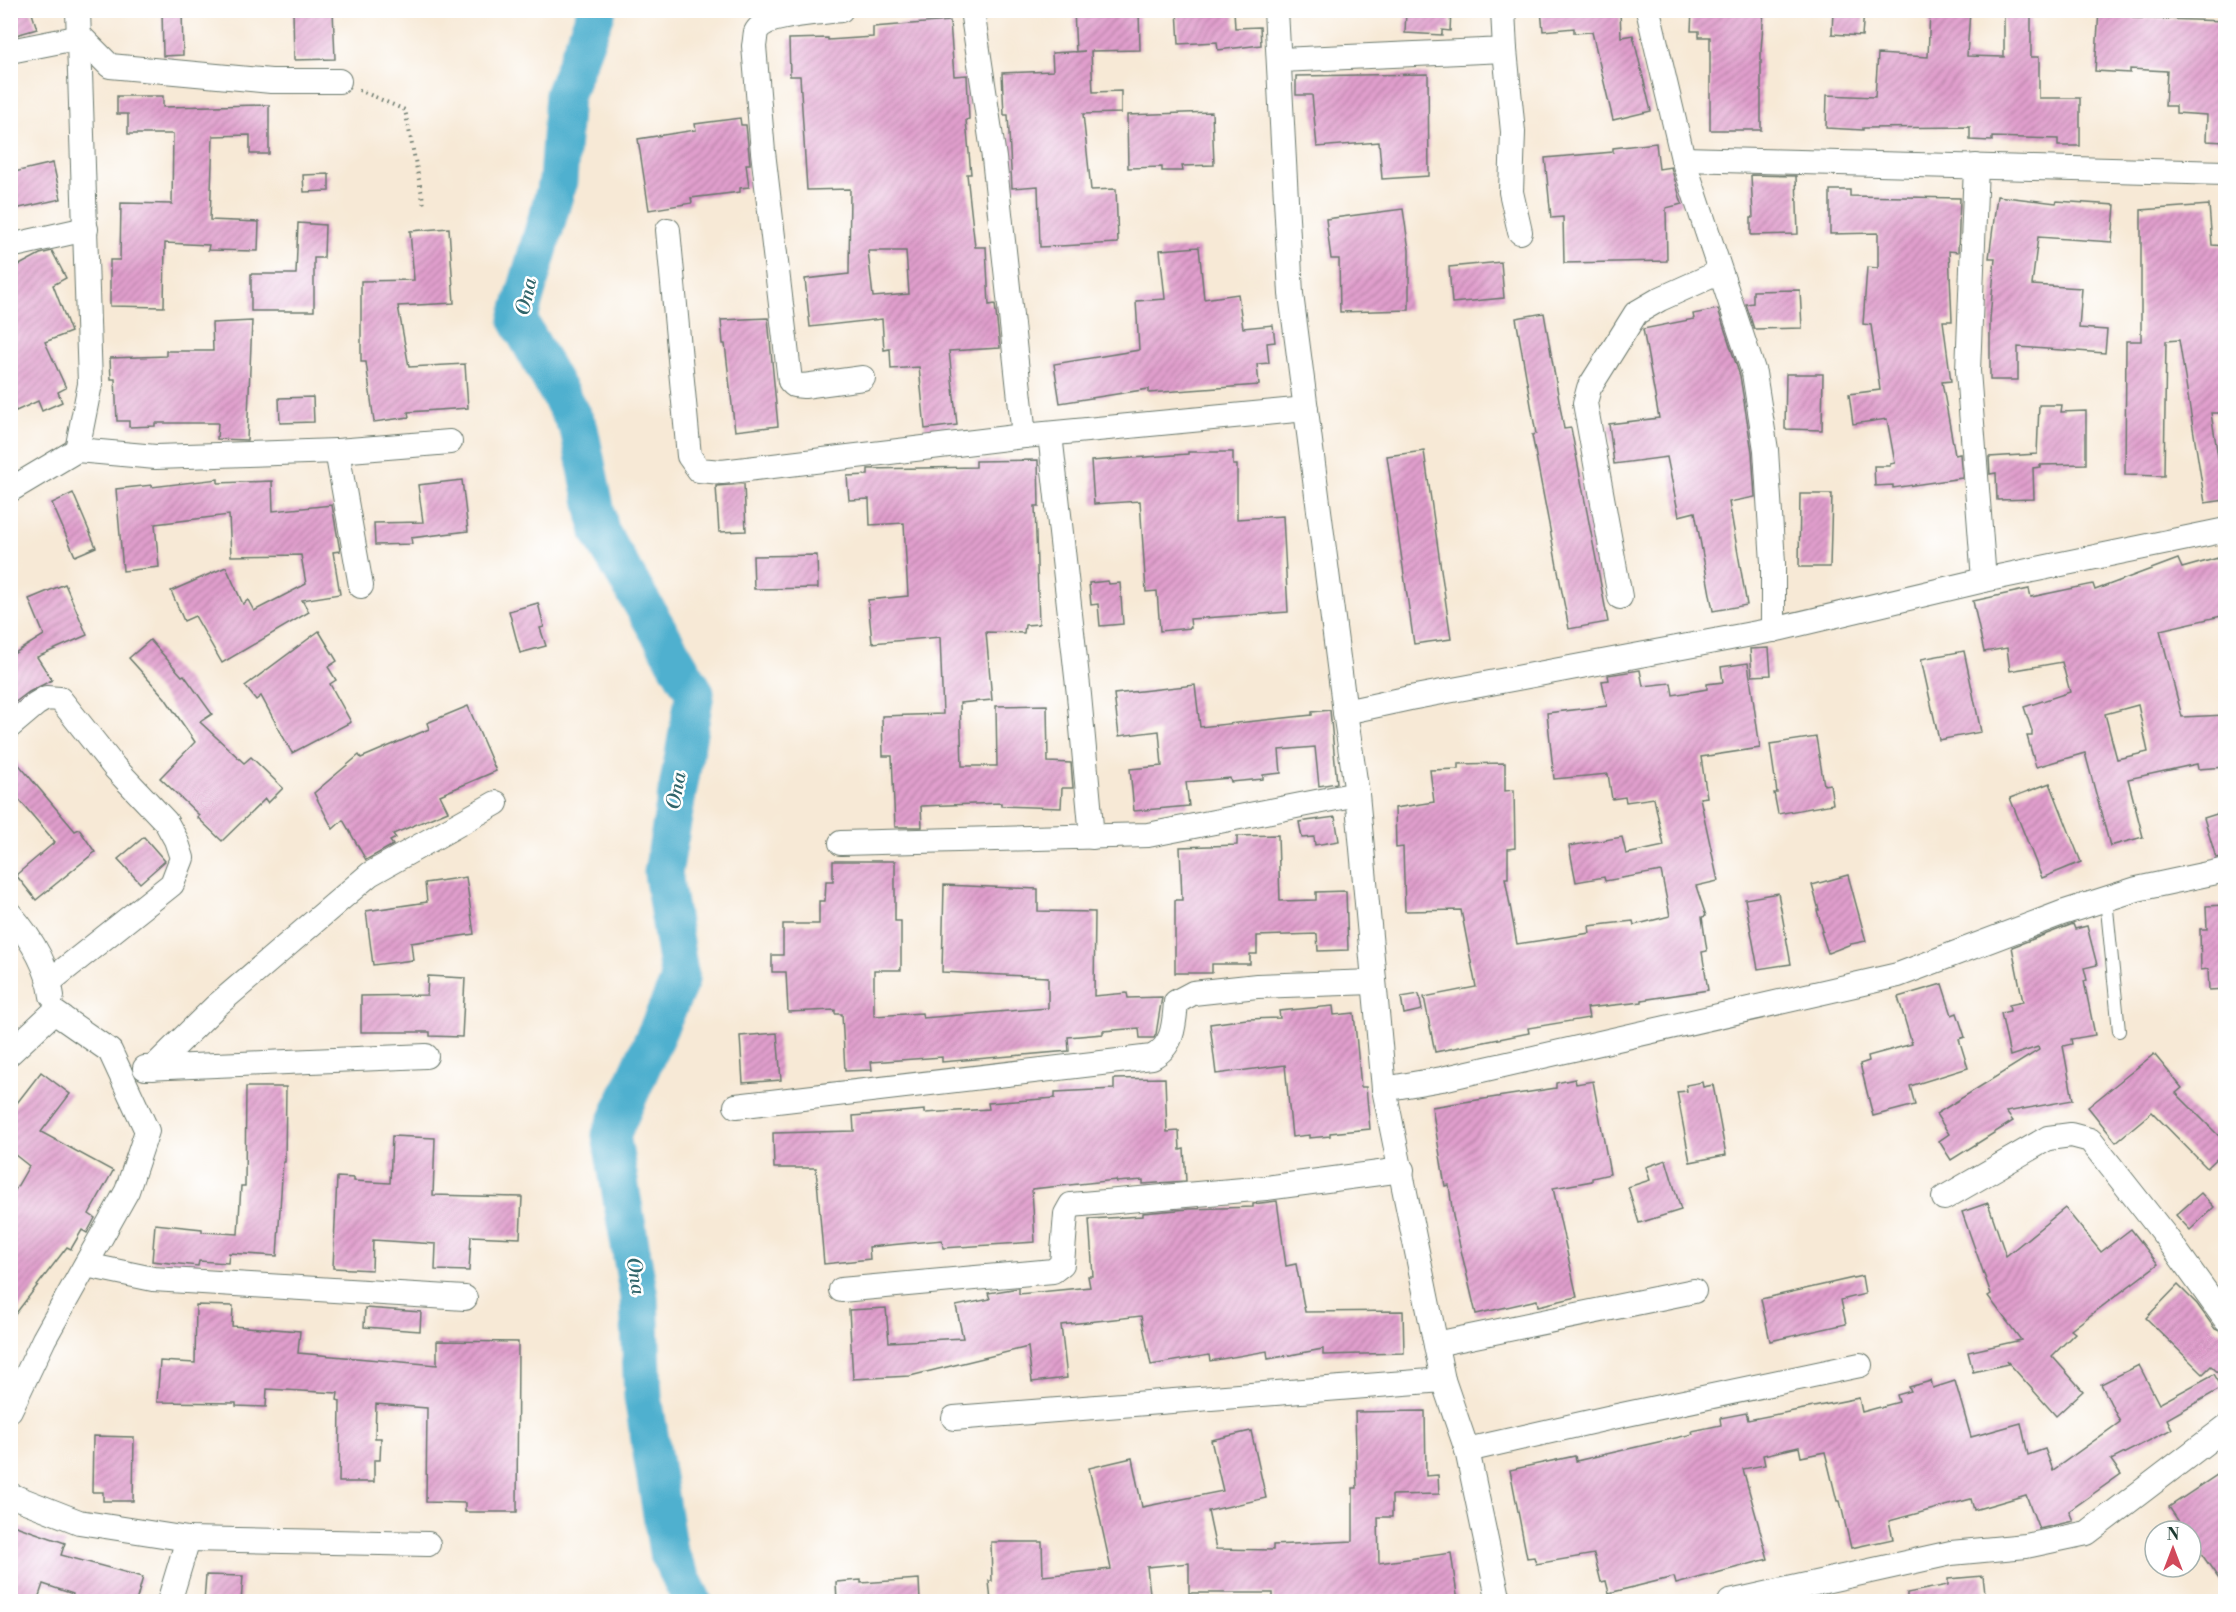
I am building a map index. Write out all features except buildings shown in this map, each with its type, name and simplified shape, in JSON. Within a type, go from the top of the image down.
[{"type":"street","points":[[77,450],[90,384],[81,37],[78,10]]},
{"type":"street","points":[[842,10],[786,17],[766,22],[757,31],[754,46],[763,152],[790,381],[794,385],[804,386],[863,378]]},
{"type":"street","points":[[972,10],[994,158],[1024,436]]},
{"type":"street","points":[[1276,10],[1292,294],[1344,712],[1357,794],[1384,1089],[1443,1380],[1467,1450],[1499,1602]]},
{"type":"street","points":[[1503,10],[1513,132],[1510,192],[1520,232]]},
{"type":"street","points":[[1647,10],[1683,159],[1754,373],[1766,450],[1773,563],[1773,630]]},
{"type":"street","points":[[10,51],[81,37]]},
{"type":"street","points":[[81,37],[110,66],[271,81],[339,81]]},
{"type":"street","points":[[1280,60],[1505,50]]},
{"type":"street","points":[[1683,159],[2226,173]]},
{"type":"street","points":[[1976,166],[1968,371],[1984,580]]},
{"type":"street","points":[[10,246],[86,228]]},
{"type":"street","points":[[668,230],[689,456],[699,471],[722,472],[1024,436],[1306,409]]},
{"type":"street","points":[[1620,597],[1585,403],[1589,388],[1636,313],[1660,299],[1720,272]]},
{"type":"street","points":[[1050,434],[1092,837]]},
{"type":"street","points":[[10,490],[77,450],[156,457],[337,451],[450,442]]},
{"type":"street","points":[[337,451],[361,586]]},
{"type":"street","points":[[1344,712],[1773,630],[1984,580],[2226,530]]},
{"type":"street","points":[[10,726],[46,698],[60,699],[115,768],[166,822],[177,840],[182,858],[172,884],[50,981]]},
{"type":"street","points":[[841,843],[1148,836],[1357,794]]},
{"type":"street","points":[[153,1068],[216,1006],[317,917],[370,874],[496,803]]},
{"type":"street","points":[[1384,1089],[1442,1078],[1898,975],[2062,913],[2137,889],[2226,870]]},
{"type":"street","points":[[10,914],[23,928],[38,953],[50,981],[54,1012],[110,1051],[147,1131],[127,1191],[44,1340],[10,1410]]},
{"type":"street","points":[[736,1106],[1152,1058],[1160,1053],[1174,1031],[1176,1002],[1193,993],[1257,987],[1374,982]]},
{"type":"street","points":[[10,1053],[54,1012]]},
{"type":"street","points":[[119,1070],[426,1056]]},
{"type":"street","points":[[1944,1198],[2048,1138],[2071,1135],[2090,1140],[2164,1234],[2226,1320]]},
{"type":"street","points":[[841,1290],[1053,1271],[1062,1264],[1066,1214],[1071,1205],[1266,1188],[1402,1170]]},
{"type":"street","points":[[86,1265],[153,1279],[465,1298]]},
{"type":"street","points":[[1436,1344],[1694,1291]]},
{"type":"street","points":[[1467,1450],[1860,1365]]},
{"type":"street","points":[[954,1418],[1443,1380]]},
{"type":"street","points":[[1730,1602],[1820,1591],[1950,1553],[2026,1546],[2087,1533],[2226,1427]]},
{"type":"street","points":[[10,1495],[79,1522],[188,1539],[428,1544]]},
{"type":"street","points":[[169,1602],[188,1539]]},
{"type":"lane","points":[[2106,899],[2120,1030]]},
{"type":"path","points":[[339,81],[405,110],[424,205]]},
{"type":"waterway","name":"Ona","points":[[597,10],[564,95],[558,181],[518,320],[579,429],[600,532],[695,693],[663,873],[680,980],[611,1135],[639,1297],[643,1397],[668,1552],[693,1602]]}]
